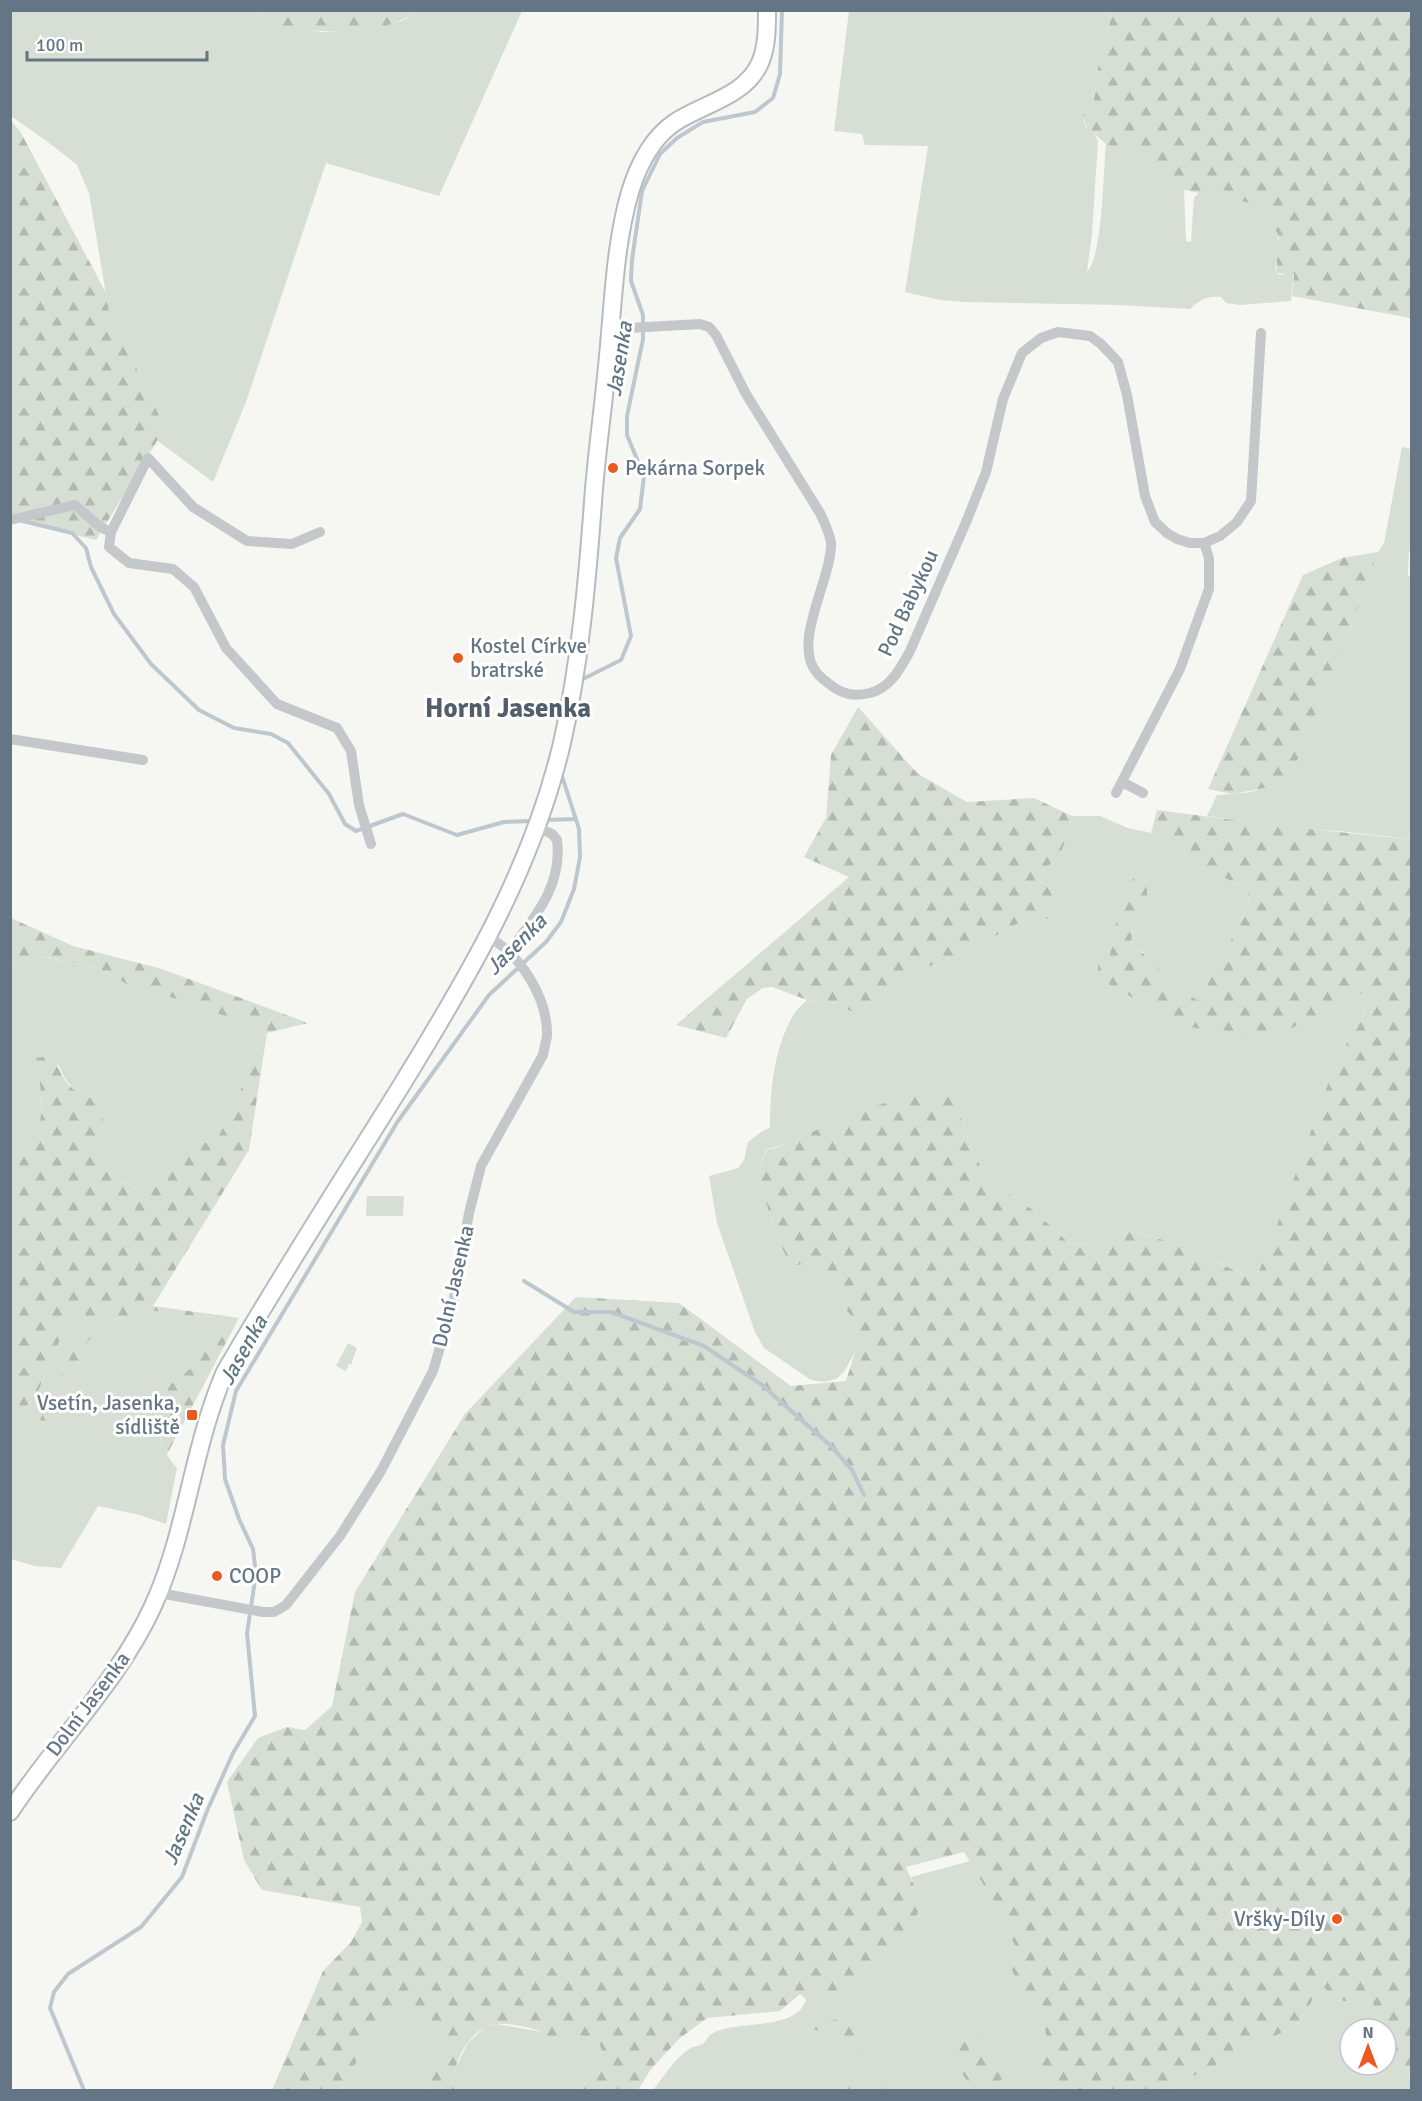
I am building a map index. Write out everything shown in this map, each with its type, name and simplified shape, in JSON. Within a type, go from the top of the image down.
[{"type":"street","name":"Dolní Jasenka","points":[[10,1812],[141,1631],[159,1593],[174,1547],[205,1424],[234,1356],[442,1020],[489,937],[517,877],[538,822],[561,746],[577,667],[589,567],[592,504],[626,207],[645,155],[657,138],[674,123],[729,94],[756,70],[765,49],[767,10]]},
{"type":"street","name":"Pod Babykou","points":[[611,329],[705,324],[713,330],[746,394],[820,513],[831,543],[808,640],[816,672],[837,691],[849,695],[876,691],[886,685],[899,671],[910,651],[986,472],[1003,399],[1022,353],[1041,338],[1058,332],[1090,336],[1118,362],[1127,395],[1145,496],[1155,522],[1177,539],[1190,543],[1204,543]]},
{"type":"street","points":[[1116,793],[1124,783],[1180,669],[1209,589],[1209,558],[1204,543],[1220,536],[1237,522],[1251,501],[1261,333]]},
{"type":"street","points":[[320,531],[292,544],[248,540],[193,507],[148,458],[111,532],[109,547],[129,563],[173,569],[194,587],[226,648],[277,704],[337,729],[351,751],[359,805],[370,844]]},
{"type":"street","points":[[10,520],[75,505],[100,527],[111,532]]},
{"type":"street","points":[[10,739],[143,760]]},
{"type":"street","points":[[1124,783],[1143,793]]},
{"type":"street","points":[[509,952],[547,899],[554,881],[557,840],[538,822]]},
{"type":"street","name":"Dolní Jasenka","points":[[159,1593],[263,1612],[274,1612],[286,1605],[340,1536],[381,1470],[433,1371],[453,1303],[469,1213],[481,1166],[543,1055],[547,1037],[536,989],[526,972],[509,952],[489,937]]},
{"type":"green space","points":[[11,11],[258,11],[265,19],[321,32],[367,30],[402,21],[418,11],[522,11],[439,196],[326,163],[246,402],[213,482],[158,441],[162,423],[148,390],[110,318],[89,193],[77,165],[11,116]]},
{"type":"green space","points":[[258,11],[418,11],[379,28],[343,31],[298,29],[284,26],[272,23]]},
{"type":"green space","points":[[849,11],[1111,11],[1107,44],[1099,61],[1093,107],[1082,116],[1086,128],[1091,129],[1098,141],[1092,234],[1087,272],[1092,263],[1099,231],[1106,144],[1143,157],[1184,190],[1186,241],[1191,242],[1194,197],[1200,192],[1266,206],[1279,242],[1276,273],[1280,275],[1294,270],[1291,301],[1240,305],[1226,303],[1221,297],[1212,297],[1190,309],[965,302],[941,300],[905,292],[928,146],[865,145],[862,134],[834,131]]},
{"type":"green space","points":[[1111,11],[1411,11],[1411,321],[1410,318],[1292,296],[1294,274],[1276,273],[1279,238],[1266,206],[1184,190],[1143,157],[1106,144],[1087,128],[1082,116],[1093,107],[1099,61],[1107,44]]},
{"type":"green space","points":[[10,120],[20,131],[106,293],[110,318],[148,390],[162,423],[159,438],[96,540],[11,520]]},
{"type":"green space","points":[[1402,447],[1411,449],[1411,551],[1409,552],[1408,575],[1412,578],[1411,839],[1293,828],[1207,816],[1217,795],[1264,788],[1291,775],[1378,552],[1384,543]]},
{"type":"green space","points":[[1378,552],[1291,776],[1276,786],[1232,794],[1208,789],[1303,575],[1342,558]]},
{"type":"green space","points":[[858,707],[918,774],[967,802],[1034,798],[1072,816],[1067,838],[1057,860],[1048,866],[1039,880],[1051,890],[1055,907],[1049,918],[1035,922],[1024,920],[963,954],[919,970],[894,984],[861,1011],[850,1011],[838,1003],[807,1000],[772,987],[763,988],[747,999],[726,1038],[676,1025],[849,877],[804,857],[826,818],[831,755]]},
{"type":"green space","points":[[1157,810],[1316,830],[1411,839],[1411,2075],[1398,2064],[1398,2017],[1368,2017],[1374,2004],[1335,2000],[1321,1984],[1315,1988],[1311,2003],[1297,2025],[1165,2090],[1051,2090],[1027,2066],[1047,2039],[1045,2029],[1032,2011],[1011,1968],[1018,1952],[994,1902],[964,1852],[906,1867],[921,1901],[915,1922],[876,1961],[863,1983],[806,1999],[800,1994],[780,2011],[707,2018],[679,2039],[651,2069],[638,2090],[581,2090],[601,2057],[598,2043],[591,2039],[582,2036],[563,2036],[548,2040],[543,2032],[538,2030],[496,2024],[482,2029],[465,2046],[456,2067],[458,2085],[455,2090],[426,2090],[445,2050],[447,2041],[443,2027],[389,2005],[380,2015],[342,2090],[272,2090],[323,1971],[351,1942],[362,1922],[360,1907],[262,1890],[244,1860],[227,1782],[258,1738],[287,1727],[305,1730],[332,1706],[355,1592],[465,1414],[576,1297],[679,1303],[791,1386],[846,1381],[855,1352],[856,1336],[851,1316],[834,1293],[820,1262],[790,1266],[773,1226],[757,1171],[767,1151],[846,1117],[900,1099],[944,1091],[953,1097],[973,1152],[988,1180],[1033,1210],[1071,1245],[1090,1244],[1133,1231],[1187,1247],[1242,1274],[1250,1275],[1259,1271],[1334,1068],[1363,1015],[1365,995],[1355,992],[1325,1012],[1283,1032],[1258,1040],[1181,1025],[1098,978],[1098,963],[1110,955],[1117,918],[1124,896],[1136,873],[1141,873],[1146,884],[1147,898],[1133,929],[1132,945],[1152,961],[1160,964],[1157,977],[1199,1001],[1249,905],[1248,888],[1201,868],[1181,850],[1151,833]]},
{"type":"green space","points":[[1072,816],[1100,816],[1128,828],[1151,833],[1181,850],[1201,868],[1248,888],[1249,905],[1199,1001],[1157,977],[1151,962],[1144,953],[1132,945],[1133,928],[1140,913],[1113,941],[1110,956],[1098,978],[1283,1032],[1325,1012],[1355,992],[1365,995],[1362,1017],[1342,1051],[1259,1271],[1250,1275],[1243,1274],[1187,1247],[1134,1231],[1090,1244],[1071,1245],[1033,1210],[988,1180],[973,1152],[953,1097],[933,1092],[888,1102],[767,1150],[757,1171],[773,1226],[790,1266],[820,1262],[834,1293],[851,1316],[856,1336],[855,1352],[844,1372],[836,1379],[824,1382],[811,1380],[764,1348],[755,1332],[717,1223],[709,1176],[738,1168],[744,1160],[748,1142],[770,1128],[774,1069],[782,1040],[794,1014],[807,1000],[839,1003],[850,1011],[861,1011],[894,984],[919,970],[963,954],[1024,920],[1035,922],[1055,907],[1051,890],[1039,880],[1048,866],[1057,860],[1067,838]]},
{"type":"green space","points":[[11,918],[73,946],[162,969],[308,1023],[267,1033],[249,1150],[153,1306],[239,1318],[166,1456],[161,1439],[160,1423],[163,1390],[190,1369],[219,1329],[220,1322],[214,1317],[148,1310],[103,1323],[84,1346],[55,1424],[50,1424],[40,1420],[86,1321],[84,1314],[70,1316],[37,1394],[17,1416],[11,1416],[11,1150],[25,1143],[34,1134],[39,1123],[42,1099],[36,1058],[48,1056],[70,1086],[91,1098],[100,1108],[105,1136],[98,1144],[96,1153],[104,1168],[138,1190],[157,1186],[175,1165],[184,1149],[217,1139],[238,1098],[246,1073],[266,1033],[195,1004],[132,987],[98,968],[38,956],[11,964]]},
{"type":"green space","points":[[37,956],[98,968],[132,987],[195,1004],[266,1033],[246,1073],[238,1098],[217,1139],[184,1149],[175,1165],[157,1186],[138,1190],[104,1168],[97,1158],[95,1101],[72,1087],[58,1064],[41,1098],[42,1117],[36,1132],[23,1145],[11,1150],[11,964]]},
{"type":"green space","points":[[367,1196],[404,1196],[403,1216],[366,1216]]},
{"type":"green space","points":[[148,1310],[214,1317],[220,1322],[220,1329],[190,1369],[163,1390],[161,1441],[169,1459],[177,1468],[166,1524],[140,1515],[98,1506],[61,1568],[35,1566],[11,1559],[10,1416],[17,1416],[37,1394],[70,1316],[84,1314],[86,1321],[41,1420],[55,1424],[84,1345],[103,1323]]},
{"type":"green space","points":[[348,1343],[357,1348],[351,1365],[349,1363],[346,1371],[336,1366]]},
{"type":"green space","points":[[970,1861],[994,1902],[1018,1952],[1011,1968],[1053,2037],[1027,2066],[1051,2090],[653,2090],[685,2052],[704,2043],[713,2033],[737,2026],[779,2021],[800,2009],[806,1999],[863,1983],[876,1961],[915,1922],[921,1901],[911,1877]]},
{"type":"green space","points":[[1321,1984],[1335,2000],[1374,2004],[1368,2017],[1338,2017],[1338,2077],[1398,2077],[1398,2064],[1411,2075],[1411,2090],[1165,2090],[1297,2025],[1311,2003],[1315,1988]]},
{"type":"green space","points":[[389,2005],[443,2027],[447,2041],[434,2076],[426,2090],[342,2090],[380,2015]]},
{"type":"green space","points":[[843,2019],[855,2029],[859,2038],[861,2055],[853,2058],[849,2057],[840,2034],[815,2030],[816,2022]]},
{"type":"green space","points":[[497,2024],[543,2032],[548,2040],[563,2036],[582,2036],[591,2039],[598,2043],[601,2049],[600,2061],[581,2090],[455,2090],[458,2085],[455,2076],[456,2067],[468,2043],[485,2027]]},
{"type":"green space","points":[[967,2027],[971,2028],[1002,2067],[1006,2076],[990,2088],[971,2083],[965,2078],[956,2062],[953,2044],[955,2037],[959,2031]]},
{"type":"green space","points":[[872,2064],[895,2090],[884,2090],[872,2076],[869,2068]]},
{"type":"green space","points":[[841,2067],[859,2090],[842,2090],[839,2082]]},
{"type":"waterway","name":"Jasenka","points":[[579,681],[621,660],[631,636],[616,558],[620,538],[640,509],[644,476],[627,435],[627,416],[643,339],[643,315],[631,281],[642,191],[660,154],[677,138],[703,122],[755,112],[773,98],[780,74],[782,10]]},
{"type":"waterway","points":[[23,521],[72,533],[86,548],[91,567],[114,614],[151,664],[199,710],[234,728],[271,734],[288,743],[329,794],[345,824],[356,831],[403,814],[457,835],[504,822],[534,821]]},
{"type":"waterway","name":"Jasenka","points":[[84,2090],[50,2008],[54,1992],[68,1974],[141,1927],[182,1877],[207,1811],[233,1753],[255,1716],[247,1633],[256,1574],[253,1549],[239,1519],[225,1479],[223,1445],[236,1391],[398,1121],[489,995],[546,942],[561,922],[574,889],[580,857],[579,829],[562,776]]},
{"type":"waterway","points":[[545,820],[576,819]]},
{"type":"waterway","points":[[524,1281],[574,1312],[611,1312],[704,1346],[762,1385],[832,1447],[852,1470],[864,1495]]},
{"type":"place","name":"Pekárna Sorpek","points":[[613,468]]},
{"type":"place","name":"Kostel Církve bratrské","points":[[458,658]]},
{"type":"place","name":"Vsetín, Jasenka, sídliště","points":[[192,1415]]},
{"type":"place","name":"COOP","points":[[217,1576]]},
{"type":"place","name":"Vršky-Díly","points":[[1337,1919]]},
{"type":"district","name":"Horní Jasenka","points":[[508,708]]}]
